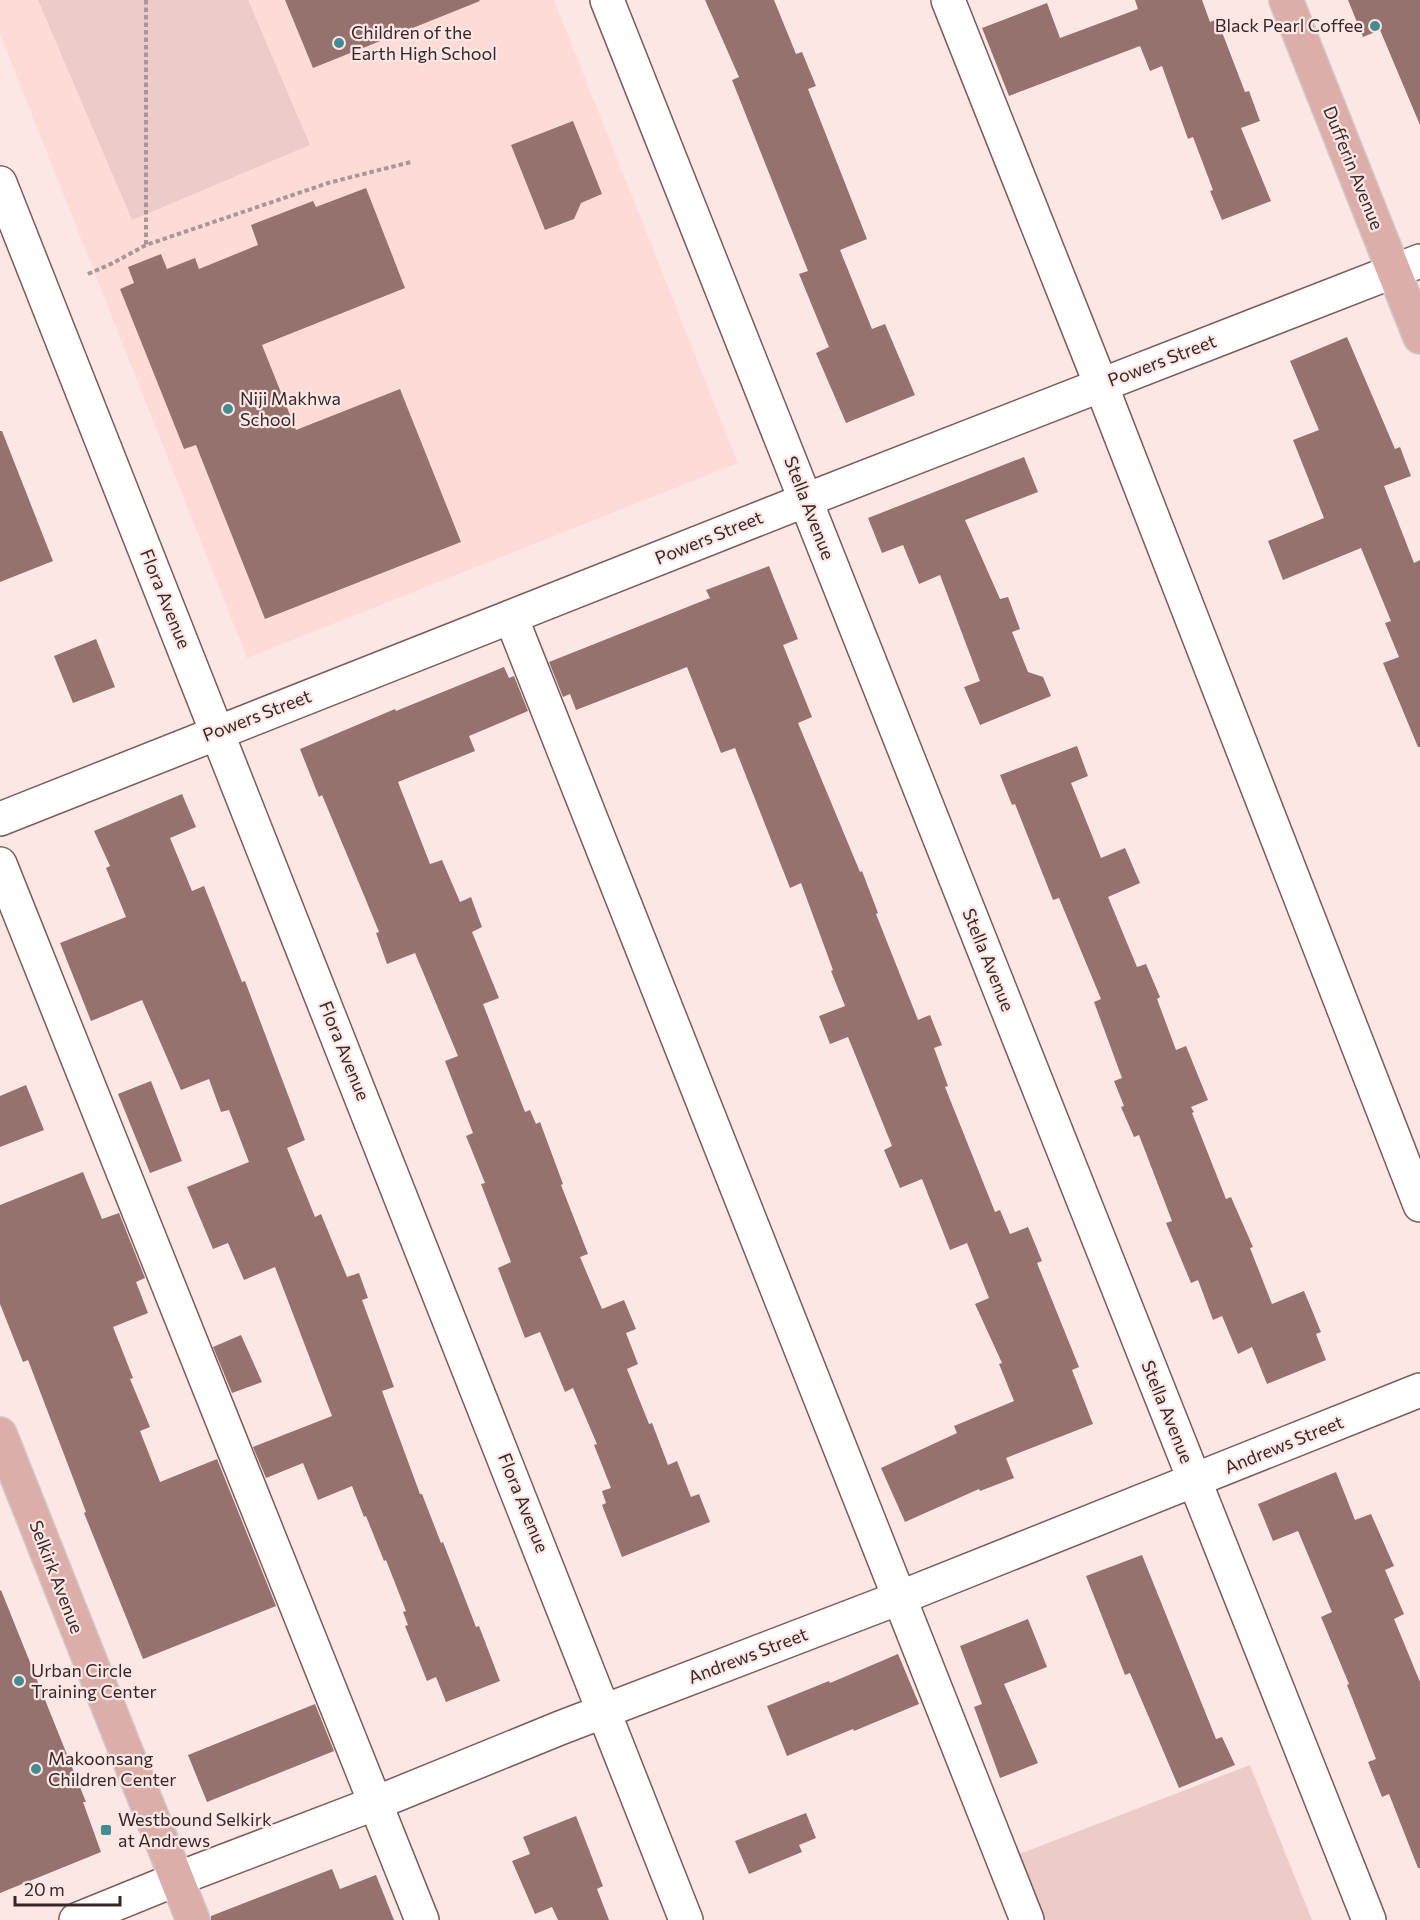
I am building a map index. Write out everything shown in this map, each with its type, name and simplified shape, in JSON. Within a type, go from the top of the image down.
[{"type":"main road","name":"Dufferin Avenue","points":[[1286,0],[1407,267],[1420,337]]},
{"type":"main road","name":"Selkirk Avenue","points":[[0,1434],[193,1920]]},
{"type":"street","name":"Stella Avenue","points":[[608,0],[1369,1920]]},
{"type":"street","points":[[948,0],[1101,385],[1420,1205]]},
{"type":"street","name":"Flora Avenue","points":[[0,183],[686,1920]]},
{"type":"street","name":"Powers Street","points":[[0,819],[806,500],[1407,267]]},
{"type":"street","points":[[511,617],[1027,1920]]},
{"type":"street","points":[[0,864],[422,1920]]},
{"type":"street","name":"Andrews Street","points":[[76,1920],[605,1711],[899,1598],[1420,1390]]},
{"type":"path","points":[[146,0],[146,244]]},
{"type":"path","points":[[88,274],[146,244],[328,183],[411,162]]},
{"type":"shaded area","points":[[0,0],[554,0],[738,463],[247,658],[0,34]]},
{"type":"shaded area","points":[[38,0],[248,0],[310,145],[132,220]]},
{"type":"shaded area","points":[[1250,1765],[1312,1920],[1043,1920],[1017,1855]]},
{"type":"building","name":"Children of the Earth High School","points":[[285,0],[479,0],[480,1],[313,68]]},
{"type":"building","points":[[705,0],[774,0],[796,54],[802,52],[816,86],[808,89],[867,239],[840,250],[872,329],[885,324],[915,395],[846,423],[816,353],[829,347],[799,274],[808,271],[732,80],[739,77]]},
{"type":"building","points":[[1135,0],[1202,0],[1210,22],[1217,19],[1245,92],[1249,91],[1260,121],[1241,128],[1271,201],[1222,220],[1193,137],[1188,139],[1162,66],[1150,71],[1140,46],[1009,96],[982,28],[1047,3],[1060,38],[1138,9]]},
{"type":"building","points":[[1348,0],[1420,0],[1420,125],[1380,30],[1363,37]]},
{"type":"building","points":[[573,121],[602,194],[581,203],[574,219],[545,230],[511,145]]},
{"type":"building","name":"Niji Makhwa School","points":[[366,188],[405,288],[262,345],[296,430],[400,389],[461,542],[265,619],[196,445],[184,449],[120,289],[134,283],[128,267],[161,254],[167,269],[195,258],[199,269],[258,245],[251,225],[313,201],[316,207]]},
{"type":"building","points":[[1347,337],[1395,449],[1400,447],[1411,476],[1384,486],[1414,563],[1420,560],[1420,747],[1418,747],[1383,663],[1399,657],[1385,623],[1391,621],[1361,548],[1283,580],[1268,541],[1324,518],[1293,440],[1319,430],[1290,361]]},
{"type":"building","points":[[0,431],[2,431],[53,561],[0,582]]},
{"type":"building","points":[[1024,457],[1038,492],[965,520],[1000,599],[1008,597],[1020,629],[1012,632],[1028,672],[1043,677],[1051,696],[980,725],[964,687],[980,681],[940,575],[919,584],[903,545],[882,553],[868,518]]},
{"type":"building","points":[[769,566],[798,639],[783,645],[812,717],[798,723],[860,872],[862,871],[878,913],[876,914],[918,1020],[930,1015],[942,1045],[934,1048],[948,1086],[945,1087],[995,1212],[1000,1210],[1010,1234],[1028,1227],[1042,1261],[1037,1263],[1079,1367],[1072,1370],[1093,1424],[1006,1458],[1014,1478],[980,1491],[979,1489],[905,1522],[881,1468],[957,1433],[954,1426],[1014,1401],[999,1364],[1002,1363],[975,1304],[989,1298],[967,1243],[950,1250],[922,1179],[900,1188],[884,1150],[892,1146],[848,1037],[830,1044],[819,1016],[845,1006],[801,883],[790,888],[735,748],[721,753],[687,667],[576,710],[570,694],[563,697],[549,662],[710,598],[706,590]]},
{"type":"building","points":[[96,639],[115,687],[73,703],[54,656]]},
{"type":"building","points":[[504,667],[509,678],[514,676],[528,711],[469,736],[475,751],[398,782],[430,864],[442,860],[460,902],[471,897],[482,927],[472,932],[499,998],[483,1004],[525,1112],[530,1110],[536,1124],[540,1122],[588,1254],[580,1257],[602,1309],[624,1300],[636,1329],[626,1333],[638,1364],[627,1369],[649,1424],[652,1423],[668,1465],[677,1461],[691,1497],[699,1494],[710,1522],[622,1557],[602,1505],[606,1503],[602,1491],[611,1488],[594,1445],[597,1444],[573,1388],[565,1392],[540,1332],[525,1338],[498,1268],[511,1262],[481,1184],[485,1183],[466,1136],[473,1133],[445,1061],[458,1056],[415,953],[387,964],[376,933],[379,932],[322,795],[319,797],[300,749]]},
{"type":"building","points":[[1077,746],[1088,776],[1071,783],[1101,858],[1125,848],[1140,883],[1108,897],[1137,967],[1146,964],[1160,997],[1157,999],[1176,1050],[1186,1046],[1208,1100],[1191,1107],[1194,1112],[1192,1113],[1226,1199],[1231,1197],[1253,1247],[1250,1248],[1272,1304],[1304,1291],[1321,1332],[1316,1334],[1326,1360],[1267,1384],[1252,1347],[1238,1354],[1222,1316],[1213,1320],[1198,1280],[1191,1283],[1166,1223],[1172,1221],[1139,1135],[1134,1137],[1121,1107],[1124,1106],[1114,1081],[1122,1078],[1094,1002],[1101,999],[1059,898],[1053,900],[1015,804],[1012,805],[1000,775]]},
{"type":"building","points":[[182,794],[196,827],[170,838],[192,891],[204,886],[242,982],[245,981],[305,1140],[287,1148],[315,1217],[321,1214],[347,1277],[359,1273],[368,1298],[362,1300],[394,1387],[382,1391],[420,1494],[422,1494],[441,1543],[443,1542],[476,1627],[479,1626],[500,1681],[446,1702],[436,1677],[427,1681],[405,1626],[408,1625],[403,1612],[406,1611],[386,1560],[384,1561],[352,1486],[318,1500],[303,1463],[266,1478],[253,1447],[332,1416],[275,1267],[244,1280],[228,1243],[213,1249],[187,1187],[249,1162],[229,1110],[221,1112],[209,1079],[181,1090],[142,1000],[91,1021],[60,943],[126,917],[106,868],[110,866],[94,831]]},
{"type":"building","points":[[151,1081],[182,1161],[150,1173],[118,1094]]},
{"type":"building","points":[[26,1085],[44,1130],[0,1147],[0,1096]]},
{"type":"building","points":[[83,1172],[102,1219],[119,1213],[145,1278],[136,1282],[148,1313],[113,1327],[133,1378],[130,1379],[150,1427],[140,1431],[160,1482],[217,1459],[276,1606],[143,1659],[84,1513],[86,1512],[28,1360],[23,1362],[0,1304],[0,1205]]},
{"type":"building","points":[[241,1335],[262,1382],[232,1393],[213,1347]]},
{"type":"building","points":[[1336,1472],[1355,1520],[1371,1514],[1394,1566],[1385,1570],[1404,1614],[1394,1619],[1420,1682],[1420,1868],[1418,1868],[1389,1794],[1382,1797],[1368,1762],[1376,1759],[1347,1685],[1349,1684],[1321,1617],[1332,1612],[1298,1531],[1273,1541],[1258,1504]]},
{"type":"building","points":[[1142,1555],[1216,1739],[1222,1737],[1235,1765],[1179,1788],[1130,1673],[1125,1675],[1086,1576]]},
{"type":"building","points":[[0,1591],[86,1802],[83,1802],[101,1852],[0,1893]]},
{"type":"building","points":[[1028,1619],[1047,1667],[1004,1684],[1038,1763],[1000,1778],[974,1707],[982,1704],[960,1646]]},
{"type":"building","points":[[898,1654],[919,1704],[787,1756],[767,1706],[829,1681],[830,1683]]},
{"type":"building","points":[[315,1704],[334,1751],[207,1802],[188,1755]]},
{"type":"building","points":[[806,1813],[816,1838],[799,1845],[802,1852],[749,1874],[735,1841]]},
{"type":"building","points":[[576,1816],[603,1886],[597,1889],[609,1920],[558,1920],[552,1907],[535,1914],[512,1861],[530,1854],[523,1837]]},
{"type":"building","points":[[332,1869],[340,1889],[376,1875],[394,1920],[211,1920],[211,1916]]},
{"type":"place","name":"Black Pearl Coffee","points":[[1375,26]]},
{"type":"place","name":"Children of the Earth High School","points":[[339,43]]},
{"type":"place","name":"Niji Makhwa School","points":[[228,409]]},
{"type":"place","name":"Urban Circle Training Center","points":[[19,1681]]},
{"type":"place","name":"Makoonsang Children Center","points":[[36,1769]]},
{"type":"place","name":"Westbound Selkirk at Andrews","points":[[106,1830]]}]
